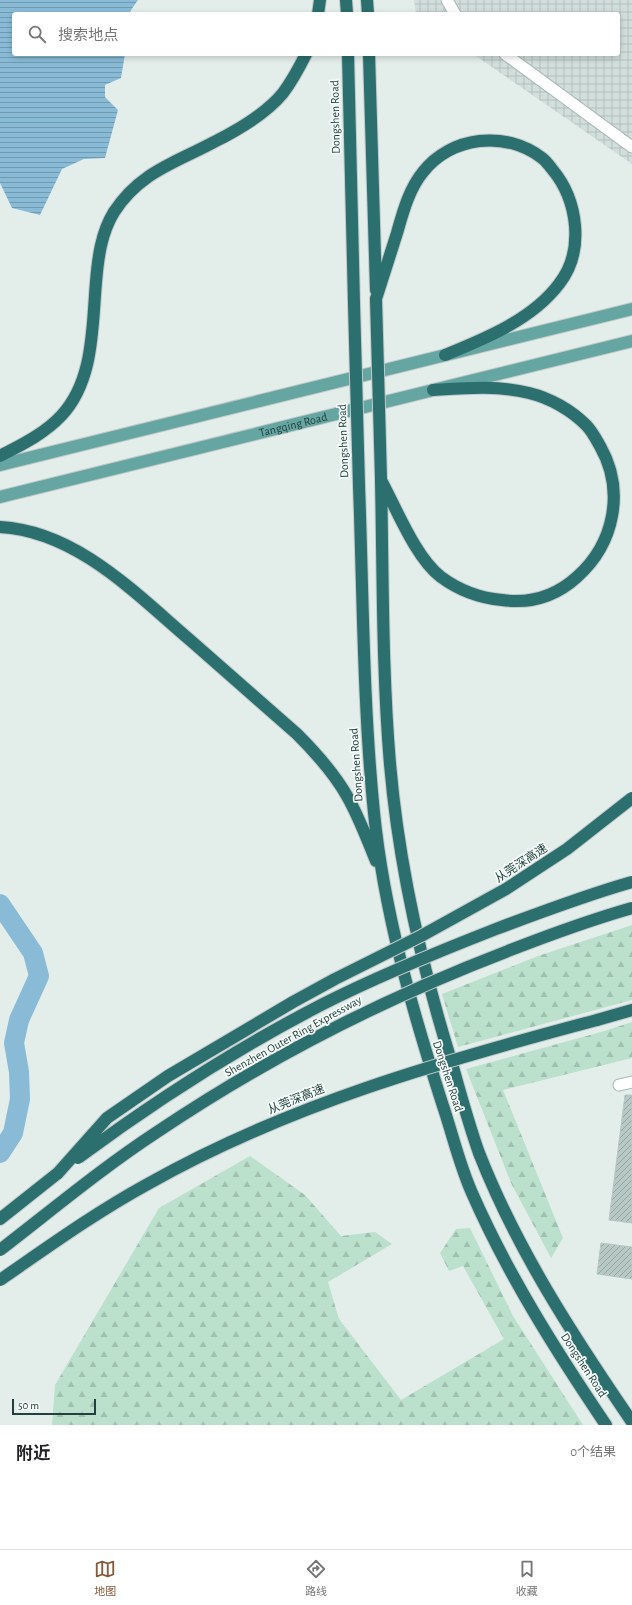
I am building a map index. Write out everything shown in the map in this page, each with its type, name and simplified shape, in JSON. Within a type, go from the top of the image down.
[{"type":"highway","points":[[318,12],[320,0]]},
{"type":"highway","points":[[346,0],[346,12]]},
{"type":"highway","points":[[367,0],[368,12]]},
{"type":"highway","points":[[0,456],[32,439],[60,416],[72,403],[80,387],[86,369],[91,345],[97,267],[101,246],[106,229],[124,197],[137,184],[150,175],[215,142],[244,125],[265,110],[282,94],[296,74],[305,56]]},
{"type":"highway","name":"Dongshen Road","points":[[348,56],[359,485],[368,736],[374,814],[385,884],[405,978],[422,1040],[470,1190],[498,1248],[529,1305],[606,1425]]},
{"type":"highway","name":"Dongshen Road","points":[[369,56],[385,666],[390,764],[399,846],[407,888],[416,934],[435,1007],[478,1151],[504,1210],[549,1294],[601,1377],[632,1422]]},
{"type":"highway","points":[[376,299],[404,209],[422,172],[435,159],[451,148],[470,142],[489,140],[506,141],[526,147],[543,158],[558,176],[568,195],[574,218],[575,242],[571,263],[560,284],[547,297],[529,311],[488,337],[445,355]]},
{"type":"highway","points":[[381,479],[409,533],[428,563],[440,576],[460,589],[482,598],[522,602],[538,599],[555,592],[571,582],[585,570],[597,556],[612,519],[614,502],[613,487],[605,455],[587,426],[561,406],[531,394],[516,390],[482,388],[433,390]]},
{"type":"highway","points":[[0,527],[28,532],[76,549],[134,592],[297,734],[316,753],[347,795],[360,820],[385,884]]},
{"type":"highway","name":"从莞深高速","points":[[58,1173],[107,1118],[168,1076],[300,998],[421,936],[506,889],[567,849],[632,798]]},
{"type":"highway","name":"Shenzhen Outer Ring Expressway","points":[[0,1219],[58,1173],[120,1127],[186,1083],[252,1043],[321,1005],[392,971],[473,938],[577,899],[632,882]]},
{"type":"highway","name":"Shenzhen Outer Ring Expressway","points":[[0,1250],[100,1172],[156,1132],[233,1084],[335,1026],[398,996],[462,969],[558,933],[632,908]]},
{"type":"highway","name":"从莞深高速","points":[[0,1280],[62,1237],[122,1199],[179,1168],[238,1139],[324,1102],[399,1076],[632,1010]]},
{"type":"main road","points":[[0,465],[632,309]]},
{"type":"main road","name":"Tangqing Road","points":[[0,497],[632,341]]},
{"type":"street","points":[[447,0],[454,12]]},
{"type":"street","points":[[508,56],[632,147]]},
{"type":"street","points":[[619,1085],[632,1082]]},
{"type":"shaded area","points":[[414,0],[632,0],[632,164],[476,56],[620,56],[620,12],[416,12]]},
{"type":"green space","points":[[632,925],[632,1000],[458,1047],[442,994],[538,956]]},
{"type":"green space","points":[[632,1022],[632,1058],[503,1090],[563,1238],[551,1258],[511,1183],[466,1069]]},
{"type":"green space","points":[[250,1156],[305,1195],[341,1236],[375,1232],[392,1244],[328,1282],[339,1319],[401,1400],[504,1339],[463,1266],[449,1271],[440,1253],[456,1229],[470,1228],[513,1316],[583,1425],[52,1425],[55,1385],[159,1208]]},
{"type":"water","points":[[0,0],[138,0],[130,12],[12,12],[12,56],[125,56],[121,78],[105,85],[105,97],[118,110],[105,158],[84,159],[62,169],[40,215],[12,208],[0,183]]},
{"type":"building","points":[[625,1095],[632,1095],[632,1223],[609,1220]]},
{"type":"building","points":[[601,1243],[632,1247],[632,1279],[597,1274]]},
{"type":"waterway","points":[[0,904],[33,953],[39,976],[19,1020],[14,1043],[19,1072],[20,1099],[13,1133],[0,1153]]}]
